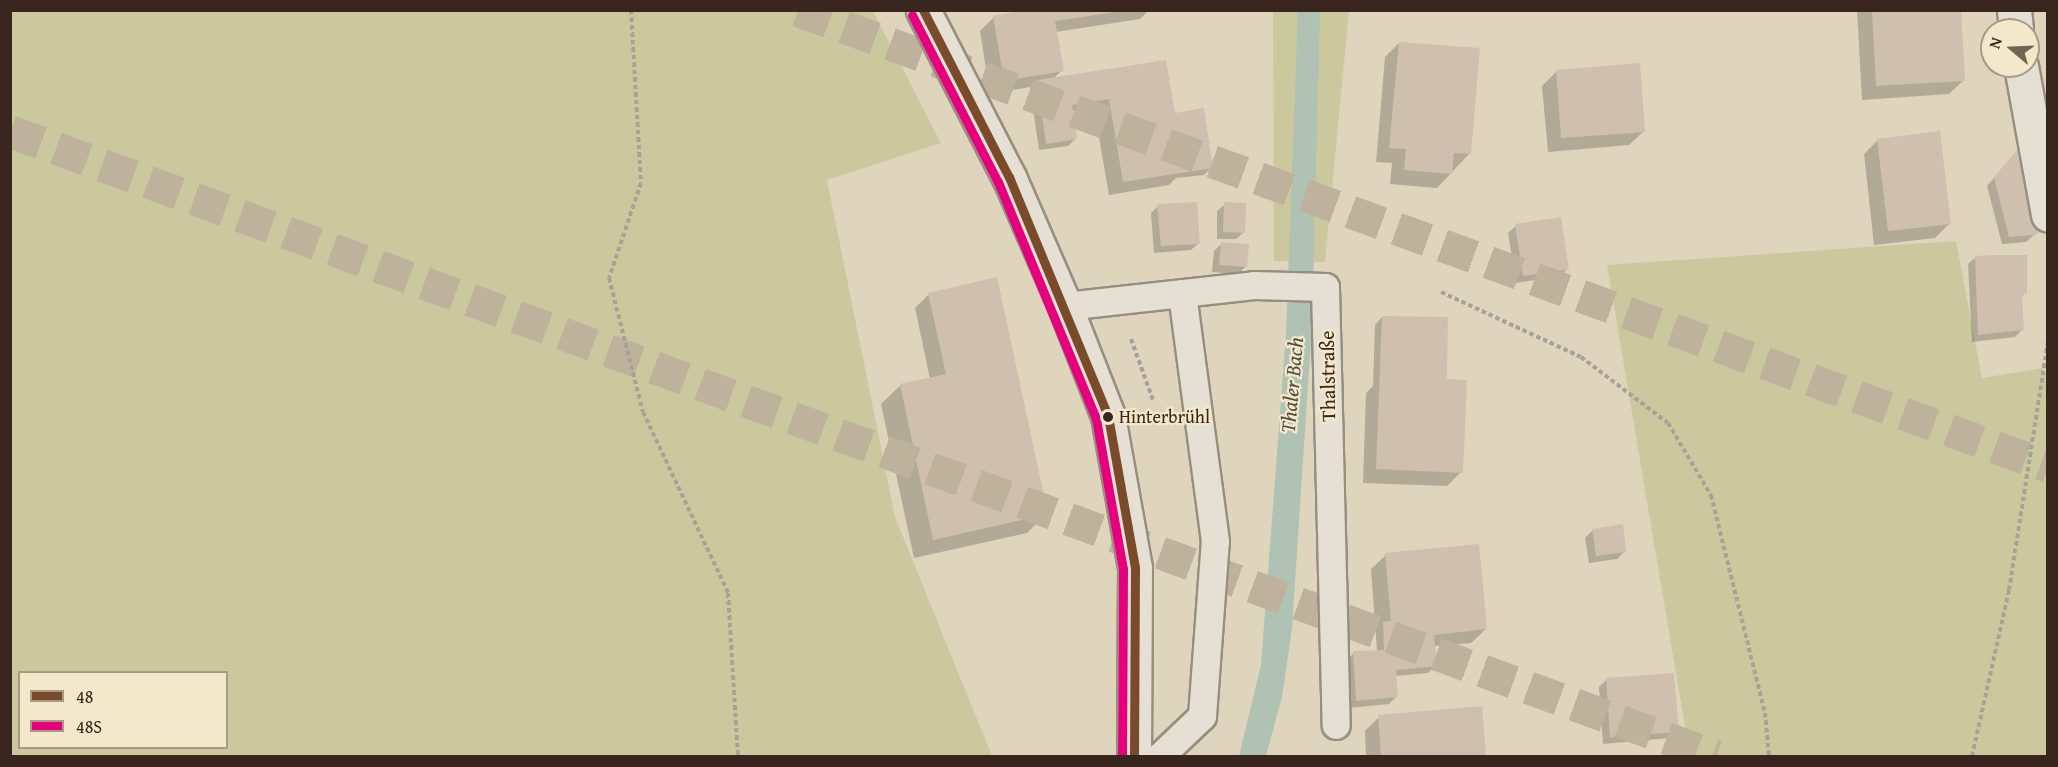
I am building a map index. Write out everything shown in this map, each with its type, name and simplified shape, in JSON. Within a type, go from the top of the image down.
[{"type":"main road","points":[[923,10],[1009,177],[1065,306],[1108,416],[1135,568],[1134,756]]},
{"type":"main road","points":[[2023,78],[2048,215]]},
{"type":"lane","name":"Thalstraße","points":[[1065,306],[1254,285],[1325,287],[1336,725]]},
{"type":"lane","points":[[1160,756],[1202,716],[1215,542],[1182,293]]},
{"type":"path","points":[[631,10],[641,183],[609,278],[643,412],[729,593],[738,756]]},
{"type":"path","points":[[1441,292],[1581,357],[1668,423],[1711,495],[1765,713],[1769,756]]},
{"type":"path","points":[[1972,756],[2009,590],[2048,341]]},
{"type":"shaded area","points":[[10,11],[873,11],[941,143],[827,180],[895,517],[992,756],[11,756]]},
{"type":"shaded area","points":[[1273,11],[1349,11],[1325,262],[1274,261]]},
{"type":"shaded area","points":[[1956,241],[1982,378],[2043,368],[2047,376],[2047,756],[1690,756],[1607,265]]},
{"type":"water","name":"Thaler Bach","points":[[1298,11],[1320,11],[1312,324],[1292,628],[1282,697],[1266,756],[1239,756],[1261,665],[1286,334]]},
{"type":"building","points":[[1024,10],[1116,10],[1116,12],[1055,21],[1064,71],[1004,81],[993,16]]},
{"type":"building","points":[[1872,10],[1961,10],[1965,81],[1876,86]]},
{"type":"building","points":[[1399,42],[1480,48],[1471,154],[1454,153],[1452,174],[1404,170],[1406,149],[1389,148]]},
{"type":"building","points":[[1166,60],[1175,113],[1204,108],[1213,168],[1123,182],[1109,99],[1072,105],[1077,139],[1046,144],[1037,80]]},
{"type":"building","points":[[1640,63],[1645,132],[1561,138],[1556,70]]},
{"type":"building","points":[[1940,131],[1951,224],[1888,231],[1877,139]]},
{"type":"building","points":[[2021,145],[2043,230],[2035,235],[2009,237],[1994,177]]},
{"type":"building","points":[[1197,202],[1200,244],[1161,246],[1157,204]]},
{"type":"building","points":[[1224,202],[1246,203],[1245,233],[1223,232]]},
{"type":"building","points":[[1561,217],[1569,269],[1523,276],[1515,224]]},
{"type":"building","points":[[1221,242],[1249,244],[1247,267],[1219,265]]},
{"type":"building","points":[[2027,255],[2027,294],[2022,294],[2024,330],[1978,335],[1975,256]]},
{"type":"building","points":[[997,277],[1048,514],[933,540],[900,384],[946,374],[928,293]]},
{"type":"building","points":[[1382,316],[1448,317],[1447,379],[1467,380],[1463,473],[1376,469]]},
{"type":"building","points":[[1623,524],[1626,552],[1596,556],[1592,529]]},
{"type":"building","points":[[1479,544],[1487,629],[1434,635],[1437,666],[1396,670],[1398,697],[1356,701],[1353,651],[1384,650],[1383,622],[1391,621],[1385,553]]},
{"type":"building","points":[[1674,673],[1679,732],[1610,737],[1606,678]]},
{"type":"building","points":[[1482,706],[1486,756],[1381,756],[1378,715]]},
{"type":"tunnel","points":[[798,10],[2048,466]]},
{"type":"tunnel","points":[[10,131],[1716,756]]},
{"type":"transit line","name":"48","points":[[923,10],[1009,177],[1108,416],[1135,568],[1134,756]]},
{"type":"transit line","name":"48S","points":[[912,15],[998,182],[1096,419],[1123,569],[1122,756]]},
{"type":"place","name":"Hinterbrühl","points":[[1108,417]]}]
